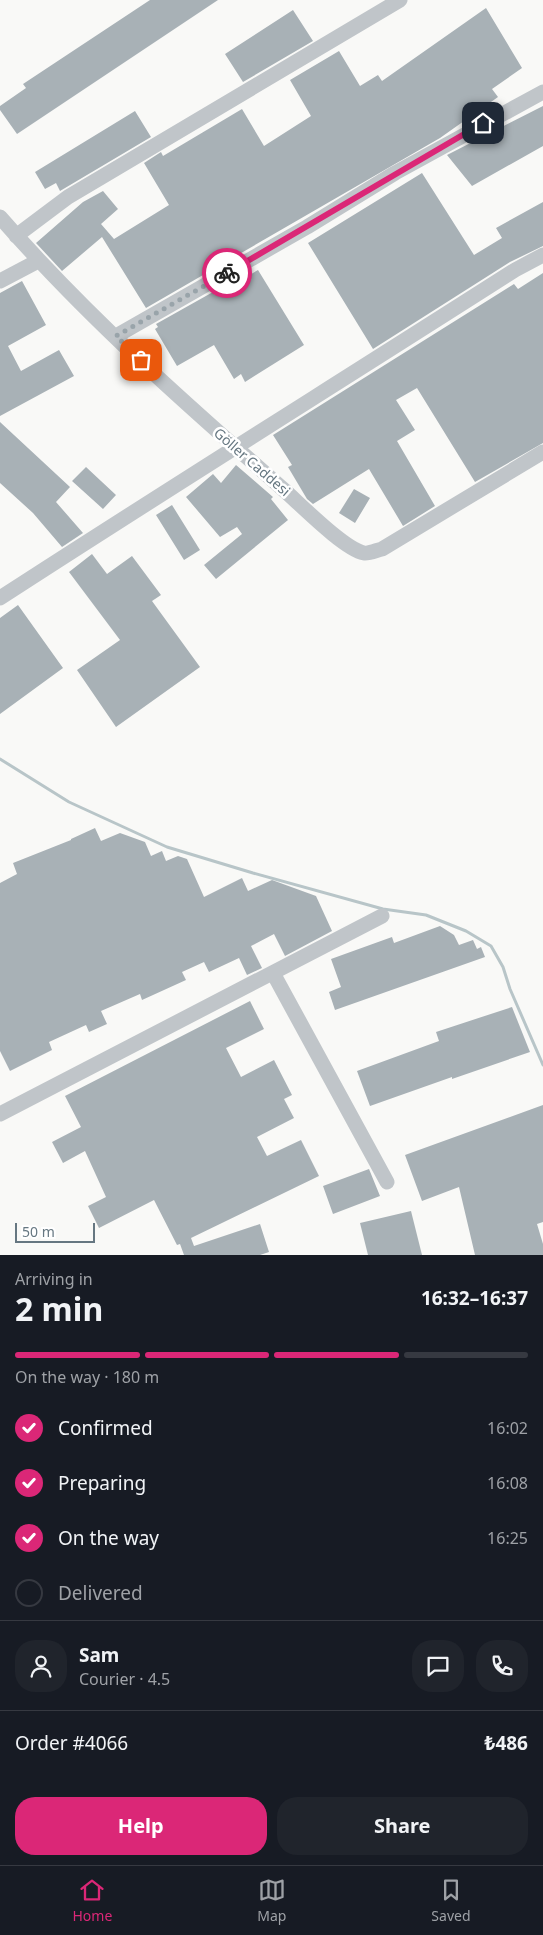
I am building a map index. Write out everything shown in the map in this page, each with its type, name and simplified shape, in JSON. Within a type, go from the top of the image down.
[{"type":"street","points":[[16,236],[68,197],[400,0]]},
{"type":"street","points":[[116,336],[307,227],[395,172],[543,92]]},
{"type":"street","name":"Göller Caddesi","points":[[0,217],[38,261],[236,447],[326,528],[349,546],[364,553],[382,549],[543,452]]},
{"type":"street","points":[[0,598],[514,270],[543,255]]},
{"type":"street","points":[[0,281],[38,261]]},
{"type":"street","points":[[0,1114],[382,916]]},
{"type":"street","points":[[274,972],[387,1182]]},
{"type":"building","points":[[150,0],[218,0],[17,134],[0,110],[0,106],[26,88],[23,84]]},
{"type":"building","points":[[486,8],[522,68],[492,89],[498,97],[440,138],[146,308],[102,237],[62,271],[36,243],[83,202],[103,191],[118,209],[101,224],[114,239],[169,205],[144,163],[161,152],[163,156],[242,109],[264,146],[311,116],[290,80],[339,51],[360,86],[378,75],[382,81]]},
{"type":"building","points":[[293,10],[313,41],[243,82],[225,54]]},
{"type":"building","points":[[543,106],[543,146],[472,186],[447,155]]},
{"type":"building","points":[[135,111],[151,137],[60,191],[56,183],[45,189],[35,172]]},
{"type":"building","points":[[422,173],[474,255],[502,238],[496,228],[543,202],[543,246],[510,262],[373,349],[308,243]]},
{"type":"building","points":[[258,270],[304,345],[245,382],[241,374],[234,379],[214,345],[177,366],[155,329],[158,327],[156,324],[213,292],[215,295]]},
{"type":"building","points":[[543,273],[543,443],[475,482],[417,388],[396,400],[415,430],[397,441],[435,506],[403,526],[369,469],[313,504],[307,499],[288,467],[292,465],[273,435],[514,284],[518,289]]},
{"type":"building","points":[[22,281],[46,325],[8,346],[21,371],[59,350],[74,376],[0,416],[0,293]]},
{"type":"building","points":[[0,422],[70,487],[56,502],[83,533],[62,547],[33,513],[0,483]]},
{"type":"building","points":[[236,465],[273,497],[271,499],[288,520],[216,579],[204,565],[242,534],[237,527],[220,537],[186,497],[213,474],[221,483]]},
{"type":"building","points":[[86,467],[116,495],[103,509],[72,481]]},
{"type":"building","points":[[354,489],[370,498],[355,523],[339,513]]},
{"type":"building","points":[[172,505],[200,550],[184,560],[156,515]]},
{"type":"building","points":[[92,554],[107,574],[132,556],[161,595],[152,601],[200,667],[116,727],[77,670],[120,640],[69,572]]},
{"type":"building","points":[[18,605],[63,668],[0,714],[0,618]]},
{"type":"building","points":[[95,828],[101,841],[120,833],[145,842],[151,856],[162,851],[166,861],[178,856],[187,859],[204,897],[242,878],[248,891],[272,880],[316,896],[332,931],[285,956],[274,934],[251,946],[262,968],[247,975],[239,958],[209,972],[204,962],[182,972],[186,980],[142,1000],[140,994],[101,1011],[107,1024],[89,1032],[86,1025],[49,1042],[52,1050],[10,1071],[0,1051],[0,883],[17,874],[13,863],[71,840]]},
{"type":"building","points":[[440,926],[454,935],[459,945],[473,940],[477,949],[481,947],[485,957],[335,1010],[329,992],[341,987],[331,959],[392,937],[394,943]]},
{"type":"building","points":[[250,1001],[264,1029],[226,1048],[241,1077],[274,1060],[292,1095],[284,1099],[294,1118],[257,1137],[267,1156],[301,1140],[319,1176],[191,1238],[194,1246],[260,1224],[269,1252],[260,1255],[184,1255],[180,1244],[177,1245],[154,1200],[99,1228],[88,1206],[106,1197],[85,1151],[63,1163],[52,1142],[81,1127],[65,1096]]},
{"type":"building","points":[[512,1007],[530,1052],[370,1106],[357,1071],[439,1041],[436,1032]]},
{"type":"building","points":[[543,1105],[543,1222],[537,1224],[543,1244],[543,1255],[475,1255],[459,1187],[422,1201],[405,1155]]},
{"type":"building","points":[[369,1169],[380,1196],[333,1214],[323,1186]]},
{"type":"building","points":[[411,1211],[422,1255],[368,1255],[360,1223]]},
{"type":"waterway","points":[[0,759],[69,802],[167,847],[383,909],[426,915],[466,931],[491,946],[503,967],[510,989],[543,1065]]},
{"type":"way so far","points":[[141,360],[116,336],[227,273]]},
{"type":"route","points":[[227,273],[307,227],[395,172],[483,123]]}]
